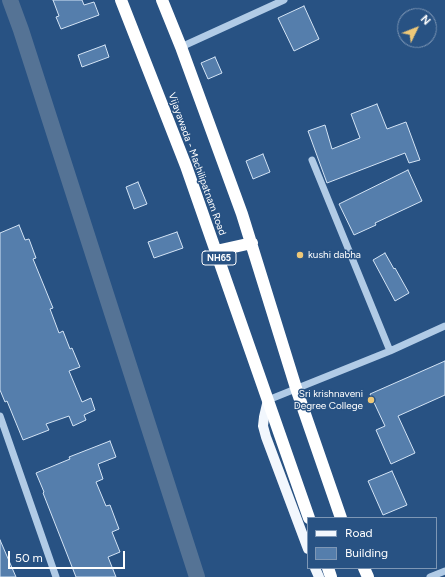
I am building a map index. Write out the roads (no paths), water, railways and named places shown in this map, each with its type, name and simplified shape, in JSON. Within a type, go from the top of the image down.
[{"type":"highway","name":"Vijayawada - Machilipatnam Road","points":[[121,0],[186,166],[309,517]]},
{"type":"highway","points":[[162,0],[181,47],[252,243],[296,388],[341,517]]},
{"type":"highway","points":[[216,251],[252,243]]},
{"type":"main road","points":[[268,400],[263,426],[266,438],[307,546]]},
{"type":"street","points":[[181,47],[284,0]]},
{"type":"street","points":[[312,160],[390,351]]},
{"type":"street","points":[[268,400],[390,351],[445,326]]},
{"type":"street","points":[[0,416],[56,577]]},
{"type":"street","points":[[430,577],[445,571]]},
{"type":"waterway","points":[[10,0],[21,30],[197,577]]},
{"type":"place","name":"kushi dabha","points":[[300,255]]},
{"type":"place","name":"Sri krishnaveni Degree College","points":[[371,400]]}]
